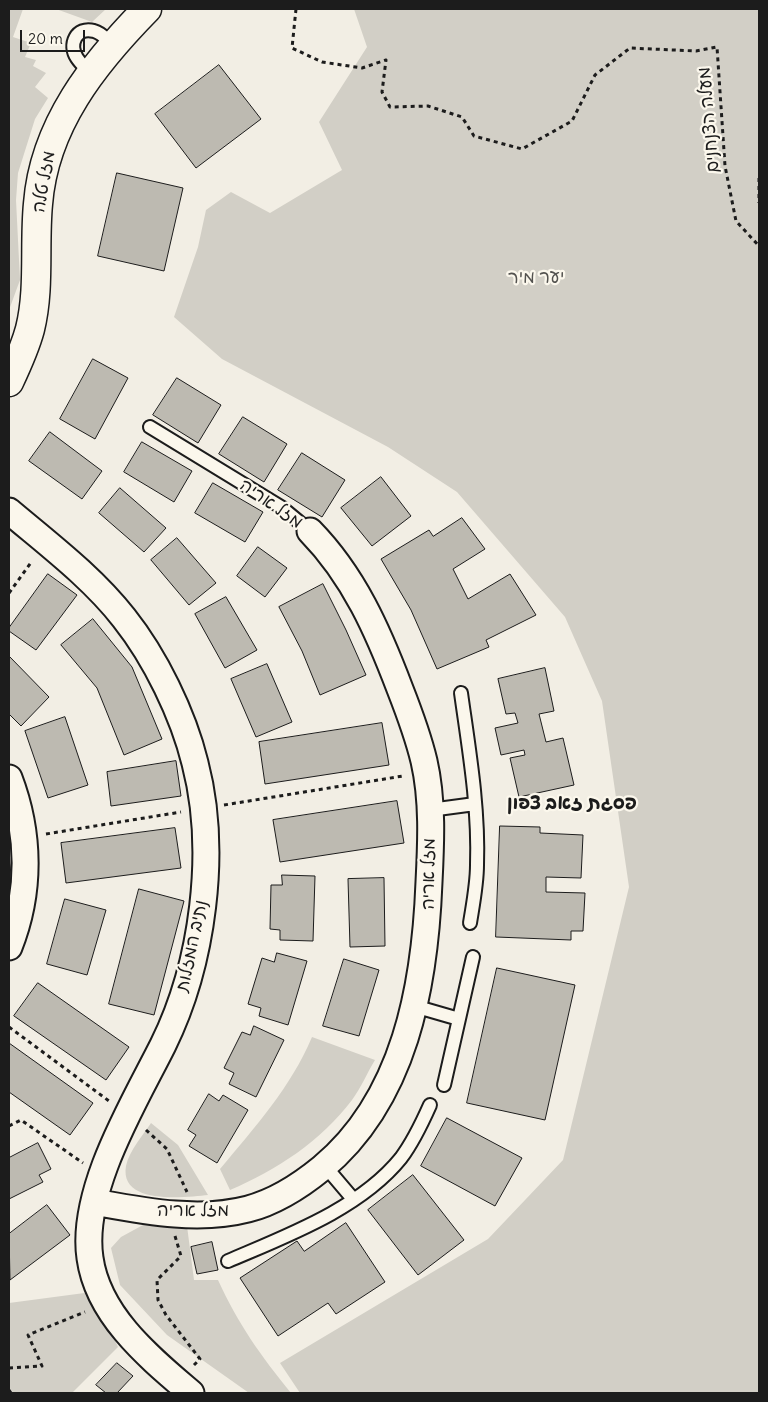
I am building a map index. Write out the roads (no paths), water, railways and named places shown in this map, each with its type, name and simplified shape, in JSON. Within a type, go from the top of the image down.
[{"type":"street","name":"מזל טלה","points":[[9,382],[22,353],[30,328],[35,293],[38,203],[45,163],[59,124],[90,73],[147,9]]},
{"type":"street","name":"נתיב המזלות","points":[[9,511],[93,585],[124,617],[145,648],[164,683],[196,763],[205,853],[204,895],[196,943],[184,992],[165,1040],[114,1145],[102,1176],[94,1202],[89,1235],[90,1259],[96,1281],[107,1303],[135,1345],[184,1387]]},
{"type":"street","name":"מזל אריה","points":[[94,1202],[168,1214],[223,1214],[249,1209],[278,1198],[307,1181],[339,1155],[367,1121],[385,1090],[400,1056],[422,970],[428,919],[430,810],[424,761],[388,656],[359,594],[331,553],[310,531]]},
{"type":"street","points":[[9,778],[18,803],[23,829],[25,877],[23,904],[9,947]]},
{"type":"lane","name":"מזל אריה","points":[[150,427],[281,507],[310,531]]},
{"type":"lane","points":[[461,693],[475,804],[477,867],[470,923]]},
{"type":"lane","points":[[430,810],[475,804]]},
{"type":"lane","points":[[444,1085],[473,957]]},
{"type":"lane","points":[[414,1006],[459,1018]]},
{"type":"lane","points":[[228,1261],[304,1228],[353,1199],[373,1184],[400,1159],[415,1137],[430,1105]]},
{"type":"lane","points":[[324,1166],[353,1199]]},
{"type":"district","name":"פסגת זאב צפון","points":[[572,804]]},
{"type":"park label","name":"יער מיר","points":[[536,278]]}]
